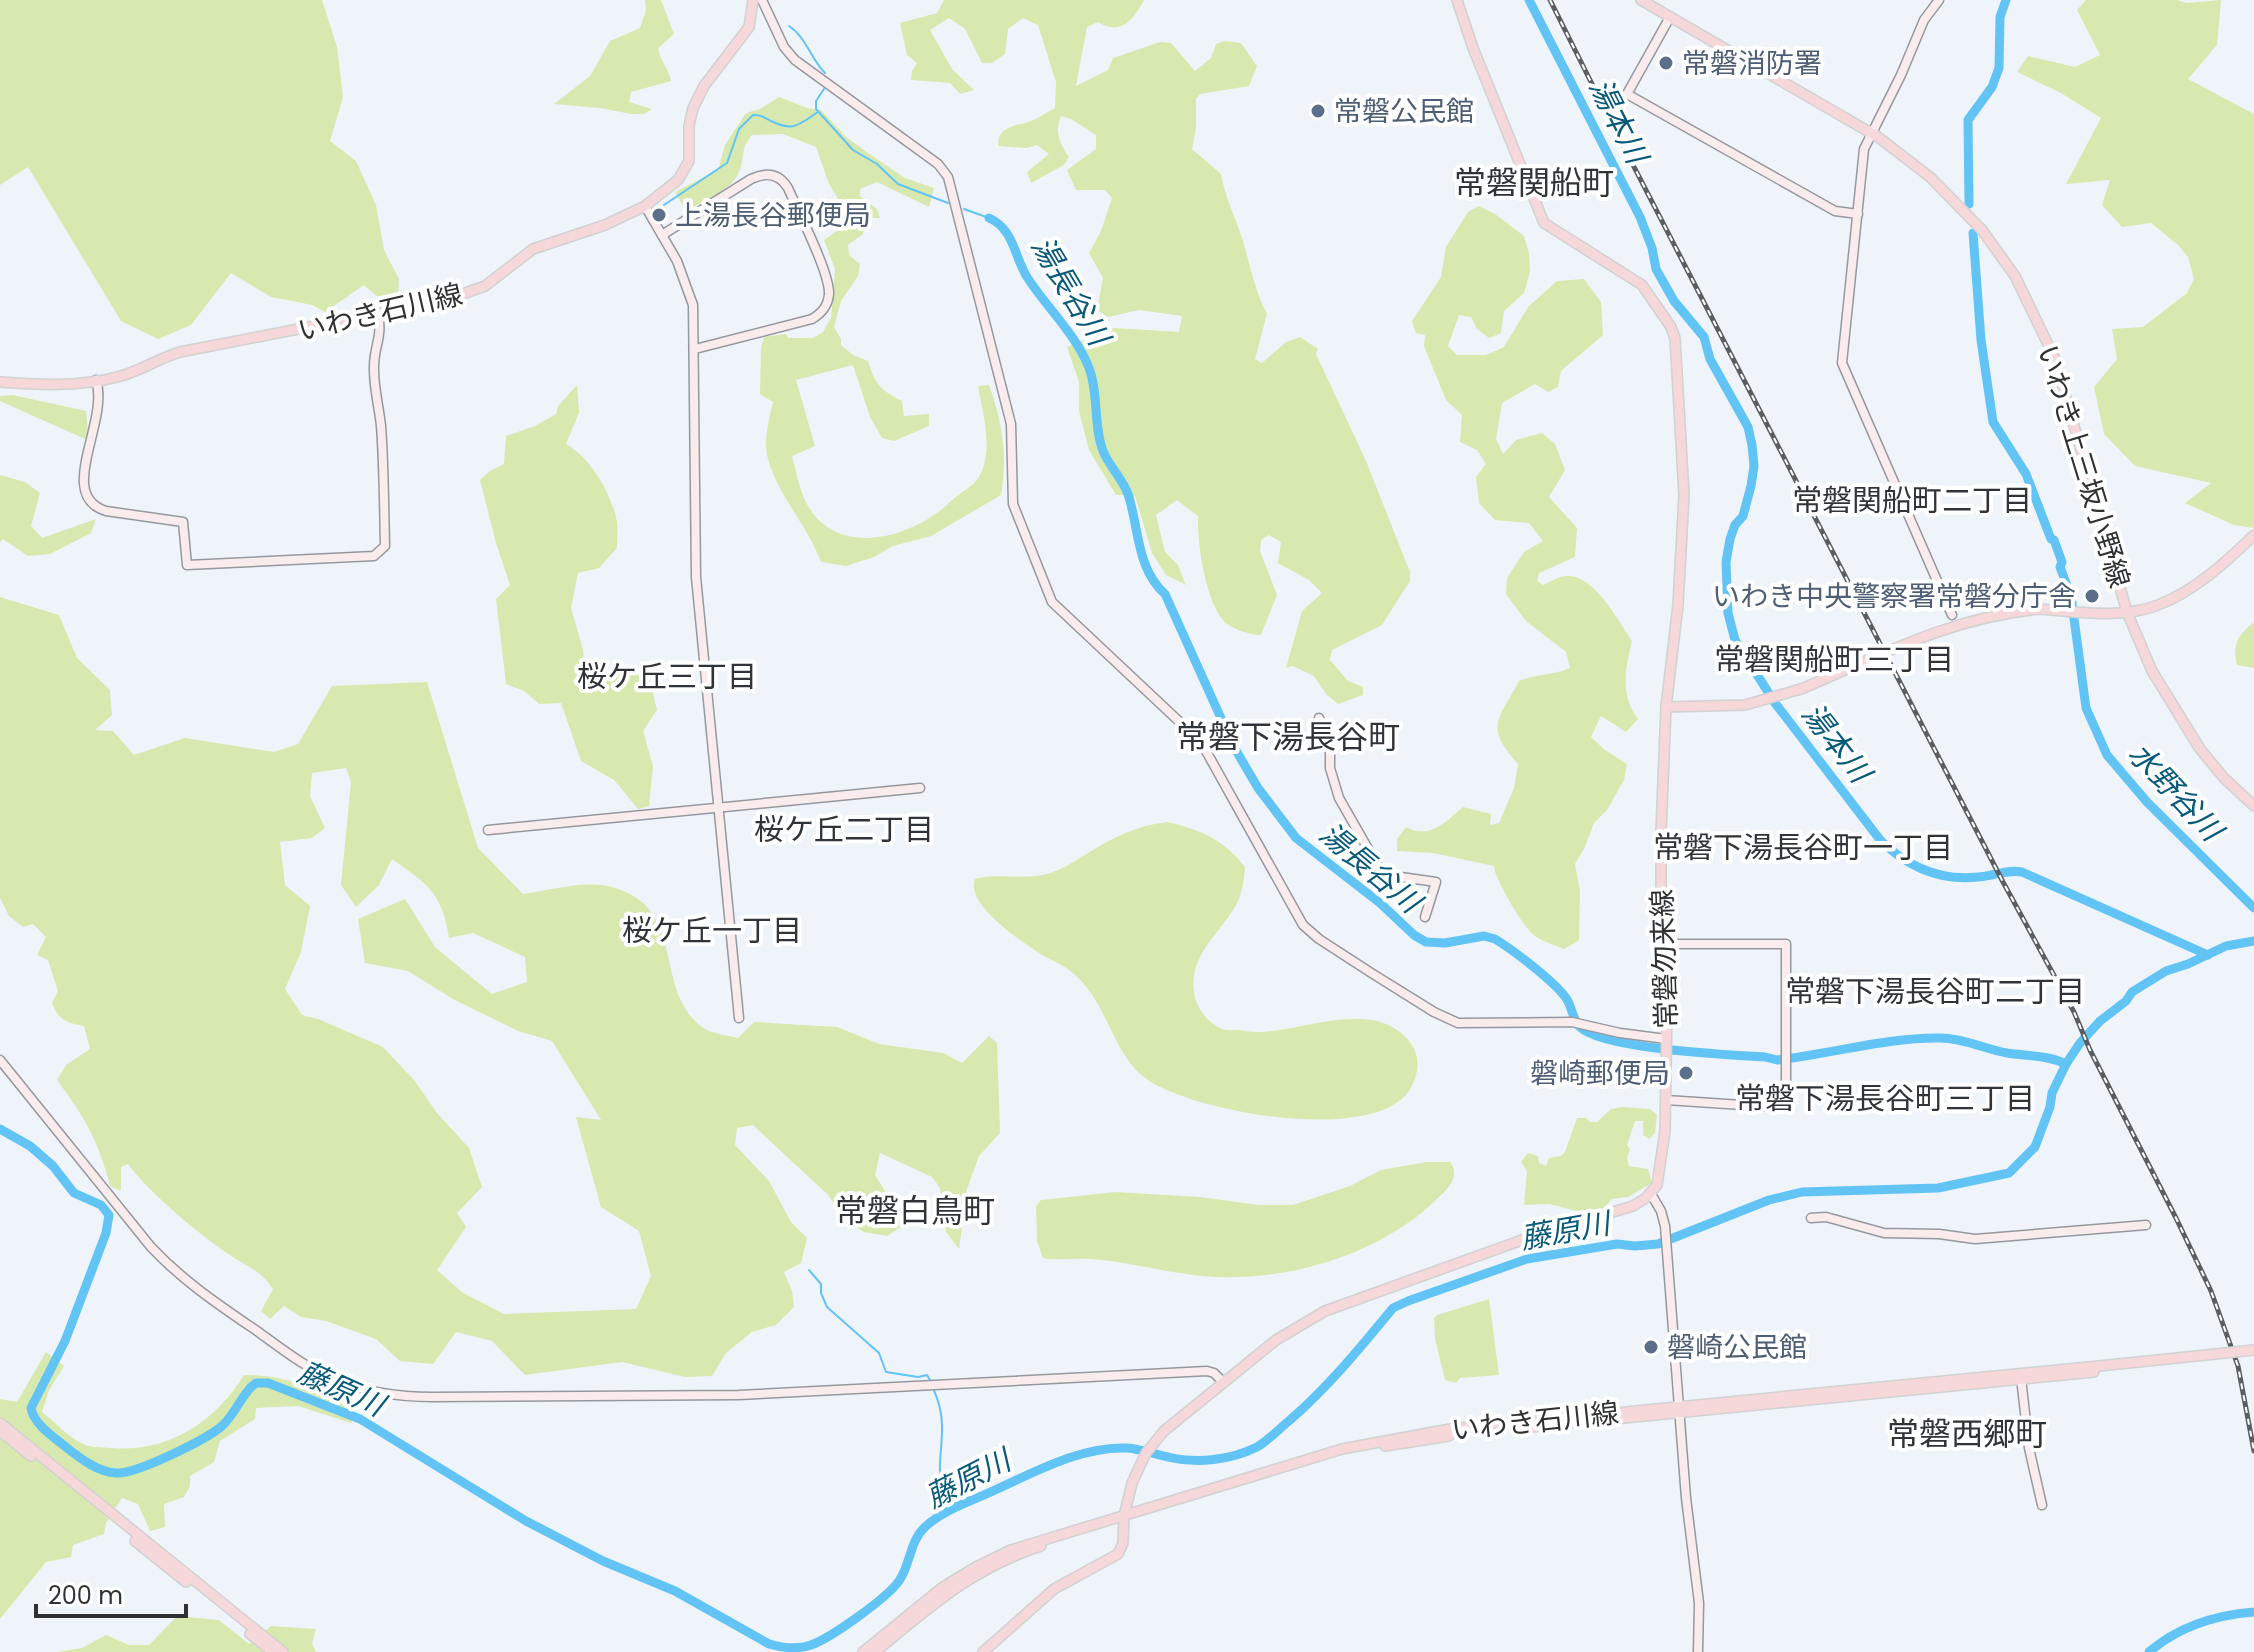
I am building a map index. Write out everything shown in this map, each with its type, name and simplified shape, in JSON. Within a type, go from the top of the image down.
[{"type":"main road","name":"いわき石川線","points":[[0,382],[55,384],[118,377],[180,352],[464,295],[495,280],[533,249],[605,225],[645,206],[678,180],[687,167],[693,108],[704,86],[749,27],[753,0]]},
{"type":"main road","name":"常磐勿来線","points":[[1457,0],[1479,63],[1544,223],[1642,285],[1671,327],[1675,338],[1684,495],[1678,605],[1666,707],[1661,832],[1665,1131],[1658,1180],[1651,1194]]},
{"type":"main road","name":"いわき上三坂小野線","points":[[1641,0],[1871,132],[1910,159],[1962,207],[2002,258],[2044,332],[2062,379],[2127,612],[2152,671],[2190,734],[2224,778],[2254,806]]},
{"type":"main road","points":[[1666,707],[1725,707],[1787,694],[1948,626],[2004,612],[2040,609],[2127,612],[2157,606],[2187,590],[2232,557],[2254,535]]},
{"type":"main road","points":[[983,1652],[1054,1589],[1118,1554],[1140,1463],[1153,1442],[1223,1382],[1295,1327],[1325,1311],[1533,1236],[1633,1206],[1651,1194]]},
{"type":"main road","name":"いわき石川線","points":[[875,1652],[925,1609],[974,1574],[1038,1547],[1285,1471],[1377,1447],[1679,1410],[2254,1353]]},
{"type":"main road","name":"いわき石川線","points":[[1679,1410],[2129,1366]]},
{"type":"main road","points":[[0,1423],[283,1652]]},
{"type":"main road","points":[[0,1431],[273,1652]]},
{"type":"main road","name":"いわき石川線","points":[[863,1652],[922,1602],[976,1567],[1027,1544],[1124,1519]]},
{"type":"street","points":[[762,0],[784,47],[795,60],[938,164],[948,177],[1011,424],[1015,513],[1052,602],[1201,742],[1303,925],[1373,974],[1453,1021],[1473,1024],[1577,1022],[1666,1046]]},
{"type":"street","points":[[1939,0],[1924,20],[1864,149],[1842,363],[1952,615]]},
{"type":"street","points":[[1670,17],[1627,94],[1835,211],[1858,214]]},
{"type":"street","points":[[662,235],[751,179],[773,175],[788,188],[829,284],[827,304],[812,319],[695,349]]},
{"type":"street","points":[[645,206],[689,289],[695,320],[696,577],[739,1018]]},
{"type":"street","points":[[96,380],[96,420],[82,481],[86,498],[106,511],[183,522],[187,565],[374,556],[385,546],[385,489],[374,372],[381,334],[378,314]]},
{"type":"street","points":[[1319,718],[1330,748],[1330,768],[1339,798],[1376,865],[1387,875],[1436,882],[1425,917]]},
{"type":"street","points":[[488,830],[920,788]]},
{"type":"street","points":[[1662,944],[1786,944],[1786,1108],[1666,1100]]},
{"type":"street","points":[[0,1060],[151,1247],[177,1274],[293,1357],[336,1380],[391,1394],[432,1397],[728,1395],[1207,1371],[1223,1382]]},
{"type":"street","points":[[1651,1194],[1665,1226],[1679,1410],[1699,1603],[1698,1652]]},
{"type":"street","points":[[1811,1218],[1826,1217],[1884,1233],[1939,1234],[1989,1240],[2034,1233],[2146,1225]]},
{"type":"street","points":[[2021,1378],[2029,1448],[2042,1505]]},
{"type":"green space","points":[[0,0],[322,0],[337,47],[343,97],[330,141],[356,161],[376,205],[384,250],[399,279],[398,301],[380,299],[364,285],[325,312],[312,305],[271,297],[231,273],[191,325],[158,339],[121,321],[28,167],[0,185]]},
{"type":"green space","points":[[645,0],[661,0],[674,34],[658,48],[671,81],[631,92],[629,102],[652,109],[644,114],[631,114],[554,104],[590,76],[610,41],[640,28],[646,10]]},
{"type":"green space","points":[[944,0],[1144,0],[1126,24],[1113,27],[1098,22],[1087,27],[1076,86],[1108,70],[1113,58],[1160,42],[1171,43],[1195,71],[1211,58],[1216,44],[1225,41],[1241,43],[1257,66],[1249,86],[1200,94],[1196,99],[1192,149],[1221,174],[1267,314],[1255,359],[1262,363],[1286,342],[1300,337],[1318,349],[1316,354],[1366,461],[1410,572],[1410,581],[1382,625],[1332,650],[1330,660],[1348,681],[1363,687],[1363,695],[1338,704],[1326,694],[1314,676],[1293,666],[1286,668],[1302,611],[1322,593],[1309,580],[1278,563],[1281,542],[1269,535],[1261,540],[1260,551],[1277,595],[1261,635],[1245,632],[1225,622],[1211,597],[1201,555],[1198,516],[1177,500],[1156,515],[1165,552],[1178,565],[1186,585],[1166,575],[1152,553],[1135,496],[1116,495],[1089,450],[1079,411],[1079,382],[1067,347],[1114,328],[1179,332],[1182,316],[1139,310],[1108,317],[1097,310],[1103,278],[1089,253],[1101,231],[1112,198],[1105,190],[1076,190],[1067,170],[1096,149],[1096,135],[1061,116],[1059,138],[1069,157],[1064,165],[1031,183],[1027,172],[1049,154],[1037,145],[1027,148],[998,146],[1004,130],[1034,120],[1055,108],[1056,82],[1038,25],[1023,18],[1008,29],[1005,54],[992,63],[982,63],[965,29],[949,18],[930,30],[952,69],[974,90],[960,94],[950,83],[911,80],[917,63],[907,55],[900,23],[937,13]]},
{"type":"green space","points":[[2086,0],[2177,0],[2186,3],[2221,0],[2217,45],[2188,79],[2254,114],[2254,528],[2234,525],[2185,503],[2211,483],[2135,466],[2104,434],[2094,387],[2117,359],[2112,329],[2143,327],[2187,293],[2194,279],[2188,257],[2151,223],[2122,227],[2102,205],[2110,180],[2066,184],[2101,118],[2061,93],[2017,72],[2028,56],[2075,67],[2100,55],[2077,10]]},
{"type":"green space","points":[[779,97],[821,110],[846,137],[868,153],[905,178],[934,188],[929,207],[877,182],[860,189],[860,196],[877,209],[880,218],[865,218],[863,234],[848,245],[849,255],[860,264],[858,276],[841,301],[834,327],[841,345],[853,355],[868,361],[879,386],[902,401],[904,416],[929,414],[929,426],[894,441],[882,438],[870,417],[853,365],[796,380],[815,446],[792,456],[801,491],[810,509],[824,524],[841,534],[859,538],[899,532],[936,513],[974,483],[983,467],[987,444],[978,386],[989,385],[1002,439],[1004,466],[1001,495],[931,536],[893,546],[874,557],[846,566],[821,562],[779,486],[766,445],[773,402],[760,394],[764,337],[786,334],[788,338],[813,338],[823,332],[831,318],[835,269],[824,240],[844,226],[844,208],[829,184],[816,147],[783,134],[752,135],[739,172],[730,185],[686,211],[675,192],[718,170],[725,145],[746,113],[760,109]]},
{"type":"green space","points":[[1479,206],[1524,236],[1530,272],[1524,293],[1504,311],[1501,333],[1489,338],[1477,329],[1471,317],[1459,315],[1448,346],[1457,355],[1486,355],[1504,347],[1528,307],[1557,281],[1584,279],[1601,302],[1603,335],[1561,371],[1558,387],[1548,392],[1535,384],[1502,403],[1496,439],[1503,454],[1516,440],[1542,433],[1555,444],[1565,470],[1549,497],[1577,528],[1575,557],[1539,573],[1537,581],[1543,585],[1567,576],[1587,583],[1605,601],[1632,641],[1626,691],[1638,719],[1626,732],[1601,716],[1591,737],[1627,764],[1624,780],[1607,810],[1594,823],[1575,864],[1580,891],[1579,940],[1564,949],[1530,931],[1504,892],[1494,866],[1433,853],[1397,851],[1397,839],[1406,827],[1422,831],[1437,828],[1463,807],[1491,814],[1490,825],[1499,823],[1514,788],[1518,764],[1501,741],[1498,732],[1500,715],[1519,681],[1570,668],[1566,652],[1526,621],[1506,594],[1507,578],[1524,552],[1543,541],[1529,523],[1495,520],[1479,503],[1476,477],[1486,464],[1477,450],[1460,442],[1462,415],[1446,400],[1424,346],[1425,335],[1416,333],[1412,321],[1441,277],[1446,247],[1468,212]]},
{"type":"green space","points":[[577,385],[579,413],[566,444],[591,467],[605,488],[617,522],[617,548],[599,568],[578,573],[571,608],[583,650],[585,671],[636,674],[650,681],[657,710],[643,731],[653,766],[649,806],[638,809],[614,780],[581,761],[561,703],[539,704],[524,691],[506,684],[496,599],[510,585],[480,480],[504,464],[506,436],[535,426],[556,414],[558,406]]},
{"type":"green space","points":[[13,395],[86,411],[88,432],[85,439],[0,401],[0,396]]},
{"type":"green space","points":[[0,475],[25,482],[40,493],[31,526],[42,538],[96,519],[91,533],[50,554],[28,556],[3,539],[0,542]]},
{"type":"green space","points":[[0,597],[59,615],[77,658],[110,690],[112,715],[95,730],[113,731],[134,755],[185,738],[274,752],[298,744],[332,686],[427,682],[478,848],[523,894],[593,885],[615,888],[638,899],[652,914],[661,932],[678,992],[687,1011],[702,1027],[714,1033],[738,1038],[754,1022],[837,1027],[879,1044],[943,1053],[962,1063],[989,1036],[997,1043],[1000,1133],[979,1156],[967,1189],[959,1249],[946,1232],[940,1188],[932,1177],[880,1153],[875,1175],[894,1205],[901,1227],[887,1236],[864,1232],[846,1221],[828,1195],[753,1125],[737,1128],[735,1145],[769,1181],[791,1222],[807,1238],[801,1263],[784,1272],[792,1291],[794,1307],[776,1325],[752,1332],[726,1353],[712,1376],[685,1377],[622,1362],[525,1375],[492,1341],[456,1332],[433,1364],[400,1361],[376,1339],[326,1321],[301,1317],[284,1306],[270,1319],[261,1311],[273,1289],[267,1282],[190,1225],[161,1200],[128,1164],[121,1167],[121,1191],[110,1186],[90,1130],[57,1080],[66,1065],[90,1049],[84,1026],[64,1020],[54,1009],[52,1003],[58,991],[48,960],[37,955],[46,937],[33,924],[23,927],[9,916],[0,898]],"holes":[[[346,768],[351,782],[341,885],[356,907],[379,885],[392,859],[431,891],[442,910],[449,938],[473,933],[525,957],[527,982],[492,994],[435,947],[405,899],[358,919],[365,963],[408,971],[453,999],[518,1031],[552,1041],[601,1120],[576,1117],[601,1207],[639,1231],[651,1276],[636,1309],[504,1314],[463,1293],[437,1270],[466,1227],[457,1213],[482,1187],[469,1148],[383,1047],[302,1015],[285,989],[301,952],[310,906],[285,885],[280,842],[312,838],[325,828],[310,796],[312,773]]]},
{"type":"green space","points":[[2254,622],[2254,668],[2237,665],[2235,651],[2238,640]]},
{"type":"green space","points":[[1167,822],[1210,837],[1228,849],[1245,867],[1237,903],[1206,946],[1196,967],[1195,998],[1207,1019],[1224,1030],[1258,1032],[1340,1020],[1380,1022],[1397,1030],[1415,1050],[1417,1068],[1409,1091],[1389,1107],[1358,1117],[1321,1120],[1280,1118],[1239,1111],[1168,1091],[1134,1068],[1095,999],[1074,974],[1015,936],[977,898],[975,879],[1050,873],[1123,834]]},
{"type":"green space","points":[[1611,1109],[1650,1109],[1657,1115],[1655,1133],[1649,1139],[1643,1135],[1643,1121],[1635,1121],[1627,1145],[1630,1149],[1627,1158],[1629,1166],[1648,1169],[1652,1183],[1628,1197],[1612,1199],[1604,1208],[1577,1211],[1549,1204],[1524,1205],[1527,1171],[1521,1162],[1528,1153],[1538,1156],[1539,1163],[1546,1166],[1549,1158],[1565,1152],[1577,1118],[1597,1122]]},
{"type":"green space","points":[[1427,1162],[1450,1162],[1454,1177],[1446,1191],[1414,1218],[1388,1236],[1359,1250],[1296,1270],[1264,1275],[1201,1276],[1106,1260],[1043,1258],[1037,1241],[1036,1206],[1041,1200],[1116,1192],[1200,1197],[1259,1205],[1293,1205],[1350,1186],[1381,1170]]},
{"type":"green space","points":[[1489,1299],[1499,1375],[1460,1378],[1456,1383],[1445,1380],[1435,1339],[1434,1318]]},
{"type":"green space","points":[[46,1352],[64,1366],[49,1390],[42,1412],[71,1437],[92,1447],[152,1445],[188,1431],[219,1407],[244,1375],[304,1385],[358,1414],[351,1423],[298,1406],[256,1408],[255,1419],[220,1441],[214,1462],[190,1476],[190,1486],[184,1497],[164,1504],[165,1527],[150,1531],[138,1504],[122,1498],[106,1523],[104,1534],[73,1545],[71,1557],[46,1562],[0,1619],[0,1399],[17,1402]]},
{"type":"green space","points":[[177,1616],[219,1620],[249,1644],[271,1626],[316,1629],[312,1643],[316,1652],[57,1652],[82,1648],[106,1635],[129,1645],[149,1645]]},
{"type":"waterway","name":"湯本川","points":[[1529,0],[1640,217],[1656,269],[1674,301],[1704,337],[1710,359],[1748,427],[1754,466],[1743,516],[1735,525],[1730,539],[1726,562],[1728,613],[1735,640],[1775,703],[1881,841],[1914,865],[1938,874],[1964,878],[2022,872],[2208,955]]},
{"type":"waterway","name":"水野谷川","points":[[1969,204],[1968,120],[1992,87],[1999,68],[2000,17],[2006,0]]},
{"type":"waterway","points":[[789,26],[800,36],[825,73]]},
{"type":"waterway","points":[[824,89],[816,101],[816,109],[853,150],[877,164],[898,184],[948,203]]},
{"type":"waterway","points":[[664,205],[727,163],[739,129],[753,115],[791,126],[818,112]]},
{"type":"waterway","points":[[964,209],[989,218]]},
{"type":"waterway","name":"湯長谷川","points":[[989,218],[1009,236],[1027,277],[1069,332],[1089,368],[1100,441],[1128,494],[1143,560],[1165,594],[1234,747],[1258,788],[1296,838],[1380,903],[1414,935],[1426,942],[1445,943],[1484,936],[1495,939],[1533,966],[1560,991],[1579,1026],[1591,1034],[1612,1040],[1777,1060],[1900,1040],[1941,1038],[2066,1064]]},
{"type":"waterway","name":"水野谷川","points":[[1973,233],[1981,340],[1993,422],[2026,474],[2062,562],[2060,567],[2071,596],[2086,708],[2107,755],[2147,802],[2254,908]]},
{"type":"waterway","name":"藤原川","points":[[0,1129],[30,1146],[53,1166],[74,1193],[101,1205],[109,1215],[106,1233],[65,1341],[31,1408],[45,1430],[84,1460],[116,1473],[154,1462],[214,1432],[226,1422],[251,1387],[256,1383],[268,1383],[360,1419],[526,1521],[603,1561],[675,1591],[769,1644],[800,1648],[820,1641],[844,1626],[893,1588],[903,1574],[916,1539],[925,1527],[941,1515],[1042,1468],[1110,1448],[1202,1460],[1225,1458],[1257,1447],[1318,1394],[1393,1308],[1408,1301],[1527,1259],[1617,1244],[1658,1244],[1769,1200],[1802,1192],[1938,1188],[2009,1173],[2035,1147],[2052,1093],[2066,1064],[2100,1021],[2126,1001],[2132,992],[2166,971],[2226,946],[2254,941]]},
{"type":"waterway","points":[[809,1270],[821,1284],[827,1307],[879,1353],[886,1372],[918,1377],[927,1375],[931,1382]]},
{"type":"waterway","points":[[933,1388],[942,1421],[940,1469],[943,1488],[957,1506]]},
{"type":"waterway","points":[[2149,1652],[2172,1636],[2198,1624],[2254,1612]]},
{"type":"railway","points":[[1550,0],[2003,882],[2074,1012],[2090,1050],[2176,1218],[2211,1291],[2238,1366],[2254,1451]]},
{"type":"place","name":"常磐消防署","points":[[1666,63]]},
{"type":"place","name":"常磐公民館","points":[[1318,111]]},
{"type":"place","name":"上湯長谷郵便局","points":[[659,215]]},
{"type":"place","name":"いわき中央警察署常磐分庁舎","points":[[2092,596]]},
{"type":"place","name":"磐崎郵便局","points":[[1686,1073]]},
{"type":"place","name":"磐崎公民館","points":[[1651,1347]]},
{"type":"district","name":"常磐関船町","points":[[1534,183]]},
{"type":"district","name":"常磐関船町二丁目","points":[[1912,501]]},
{"type":"district","name":"常磐関船町三丁目","points":[[1834,660]]},
{"type":"district","name":"桜ケ丘三丁目","points":[[667,677]]},
{"type":"district","name":"常磐下湯長谷町","points":[[1288,737]]},
{"type":"district","name":"桜ケ丘二丁目","points":[[844,830]]},
{"type":"district","name":"常磐下湯長谷町一丁目","points":[[1803,848]]},
{"type":"district","name":"桜ケ丘一丁目","points":[[712,931]]},
{"type":"district","name":"常磐下湯長谷町二丁目","points":[[1935,992]]},
{"type":"district","name":"常磐下湯長谷町三丁目","points":[[1885,1099]]},
{"type":"district","name":"常磐白鳥町","points":[[915,1211]]},
{"type":"district","name":"常磐西郷町","points":[[1967,1434]]}]
